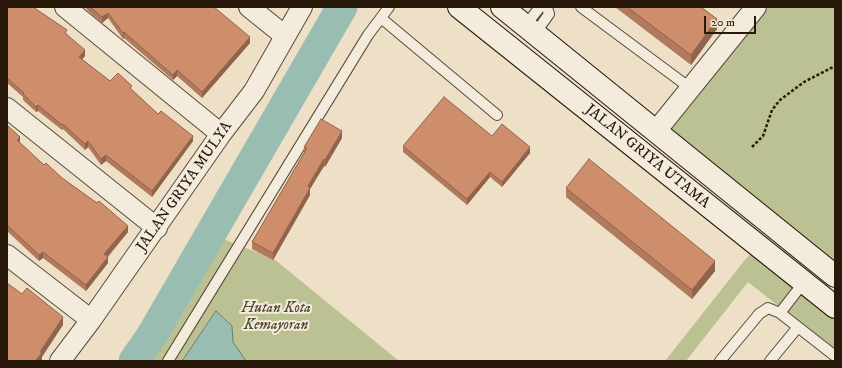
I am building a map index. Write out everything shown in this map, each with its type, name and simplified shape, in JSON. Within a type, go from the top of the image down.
[{"type":"main road","name":"JALAN GRIYA UTAMA","points":[[459,7],[835,307]]},
{"type":"main road","name":"JALAN GRIYA UTAMA","points":[[502,7],[835,276]]},
{"type":"street","points":[[65,7],[221,134]]},
{"type":"street","points":[[249,7],[285,36]]},
{"type":"street","name":"JALAN GRIYA MULYA","points":[[60,361],[92,320],[221,134],[254,91],[302,7]]},
{"type":"street","points":[[656,131],[756,7]]},
{"type":"street","points":[[7,108],[157,228]]},
{"type":"street","points":[[7,255],[92,320]]},
{"type":"lane","points":[[168,361],[305,135],[368,35],[389,7]]},
{"type":"lane","points":[[530,30],[540,7]]},
{"type":"lane","points":[[530,30],[549,14],[547,7]]},
{"type":"lane","points":[[581,7],[690,88]]},
{"type":"lane","points":[[381,18],[497,116]]},
{"type":"lane","points":[[780,313],[804,282]]},
{"type":"lane","points":[[720,361],[764,309],[772,308],[835,356]]},
{"type":"lane","points":[[770,361],[798,327]]},
{"type":"path","points":[[752,147],[762,136],[772,110],[780,100],[804,82],[835,66]]},
{"type":"green space","points":[[755,7],[835,7],[835,275],[656,131]]},
{"type":"green space","name":"Hutan Kota Kemayoran","points":[[218,237],[274,259],[399,361],[246,361],[233,342],[232,326],[216,311],[182,361],[143,361]]},
{"type":"green space","points":[[752,251],[835,320],[835,351],[748,282],[686,361],[665,361]]},
{"type":"water","points":[[216,311],[232,326],[233,342],[246,361],[182,361]]},
{"type":"building","points":[[7,7],[33,7],[67,30],[65,33],[85,50],[79,57],[110,81],[118,73],[132,86],[130,88],[158,114],[161,111],[193,136],[152,191],[106,155],[101,159],[88,141],[85,144],[63,124],[62,125],[38,105],[36,107],[23,94],[24,93],[7,78]]},
{"type":"building","points":[[90,7],[214,7],[250,37],[202,92],[177,70],[173,75],[124,32],[123,33],[108,13],[102,17]]},
{"type":"building","points":[[627,7],[701,7],[717,19],[691,55]]},
{"type":"building","points":[[444,97],[492,136],[502,124],[530,147],[502,182],[490,172],[467,199],[403,146]]},
{"type":"building","points":[[321,119],[342,131],[308,186],[310,188],[273,253],[252,242],[307,148],[304,147]]},
{"type":"building","points":[[7,125],[20,137],[17,140],[44,165],[46,163],[62,178],[97,203],[99,201],[128,226],[104,254],[108,257],[86,285],[43,252],[39,255],[7,225]]},
{"type":"building","points":[[589,159],[715,261],[692,290],[566,188]]},
{"type":"building","points":[[7,283],[22,294],[27,288],[63,317],[40,352],[42,353],[35,361],[7,361]]},
{"type":"waterway","points":[[134,361],[152,335],[342,7]]}]
